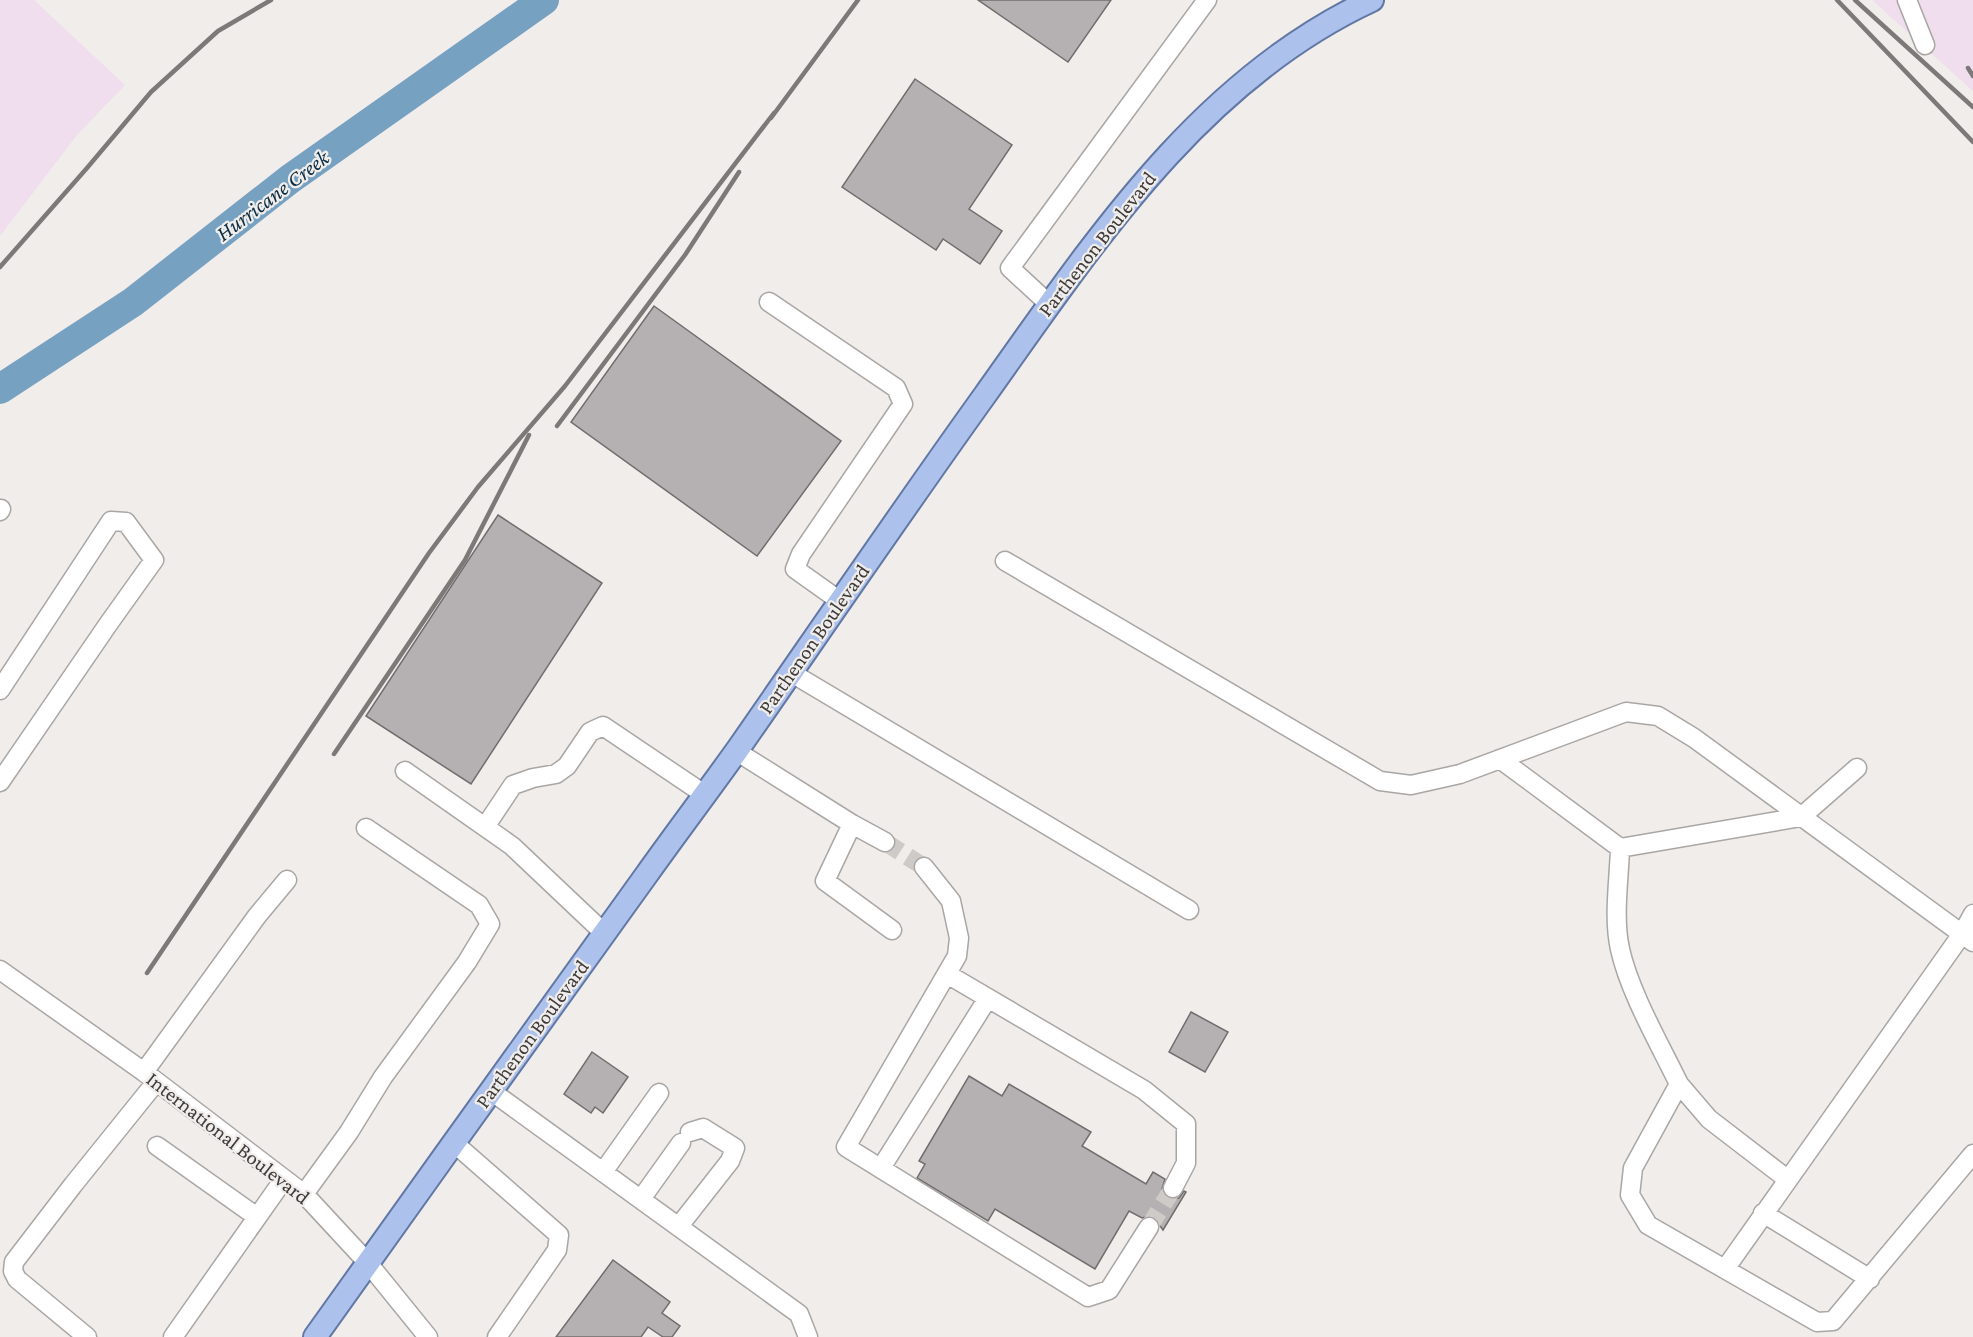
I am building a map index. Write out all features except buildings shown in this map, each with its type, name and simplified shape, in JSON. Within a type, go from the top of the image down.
[{"type":"main road","name":"Parthenon Boulevard","points":[[315,1337],[736,752],[1049,304],[1123,205],[1181,141],[1231,93],[1298,42],[1372,0]]},
{"type":"street","points":[[1049,304],[1010,268],[1207,0]]},
{"type":"street","points":[[1907,0],[1925,45]]},
{"type":"street","points":[[769,302],[896,388],[903,404],[801,554],[795,569],[840,601]]},
{"type":"street","points":[[0,690],[111,521],[126,522],[154,560],[0,782]]},
{"type":"street","points":[[1005,561],[1380,781],[1411,785],[1460,774],[1626,712],[1658,716],[1694,738],[1967,938]]},
{"type":"street","points":[[790,672],[1189,910]]},
{"type":"street","points":[[485,827],[513,785],[533,778],[556,774],[567,766],[590,732],[603,726],[704,794]]},
{"type":"street","points":[[736,752],[885,842]]},
{"type":"street","points":[[1500,759],[1620,848],[1802,817],[1857,768]]},
{"type":"street","points":[[405,771],[513,846],[604,933]]},
{"type":"street","points":[[852,824],[825,881],[892,930]]},
{"type":"street","points":[[304,1194],[349,1132],[383,1077],[467,962],[490,924],[479,905],[366,828]]},
{"type":"street","points":[[1620,848],[1617,918],[1620,950],[1634,989],[1679,1084],[1709,1119],[1787,1179]]},
{"type":"street","points":[[924,867],[951,901],[959,938],[957,956],[846,1147],[1088,1297],[1109,1290],[1149,1227]]},
{"type":"street","points":[[87,1337],[17,1279],[13,1271],[14,1262],[73,1185],[150,1077],[257,916],[287,880]]},
{"type":"street","points":[[1725,1269],[1762,1213],[1967,938],[1973,914]]},
{"type":"street","name":"International Boulevard","points":[[0,970],[150,1077],[304,1194],[368,1263],[428,1337]]},
{"type":"street","points":[[947,974],[1144,1090],[1186,1124],[1186,1163],[1173,1188]]},
{"type":"street","points":[[881,1168],[988,998]]},
{"type":"street","points":[[1679,1084],[1633,1168],[1630,1195],[1648,1226],[1817,1322],[1833,1321],[1973,1154]]},
{"type":"street","points":[[491,1091],[799,1314],[808,1337]]},
{"type":"street","points":[[603,1172],[659,1093]]},
{"type":"street","points":[[641,1199],[691,1134],[717,1134],[735,1148],[730,1161],[679,1226]]},
{"type":"street","points":[[454,1143],[560,1235],[557,1250],[498,1337]]},
{"type":"street","points":[[157,1146],[257,1217]]},
{"type":"street","points":[[173,1337],[284,1179]]},
{"type":"street","points":[[1762,1213],[1870,1279]]},
{"type":"shaded area","points":[[0,0],[34,0],[125,85],[77,135],[0,236]]},
{"type":"shaded area","points":[[1872,0],[1973,0],[1973,91]]},
{"type":"waterway","name":"Hurricane Creek","points":[[0,389],[133,302],[290,179],[544,0]]},
{"type":"tunnel","points":[[885,842],[924,867]]},
{"type":"tunnel","points":[[1149,1227],[1173,1188]]},
{"type":"railway","points":[[0,267],[151,92],[218,31],[271,0]]},
{"type":"railway","points":[[771,118],[858,0]]},
{"type":"railway","points":[[1837,0],[1973,142]]},
{"type":"railway","points":[[1855,0],[1973,107]]},
{"type":"railway","points":[[1968,68],[1973,76]]},
{"type":"railway","points":[[147,973],[429,553],[478,487],[565,386],[774,113]]},
{"type":"railway","points":[[557,426],[685,255],[739,172]]},
{"type":"railway","points":[[334,754],[465,560],[529,435]]}]
